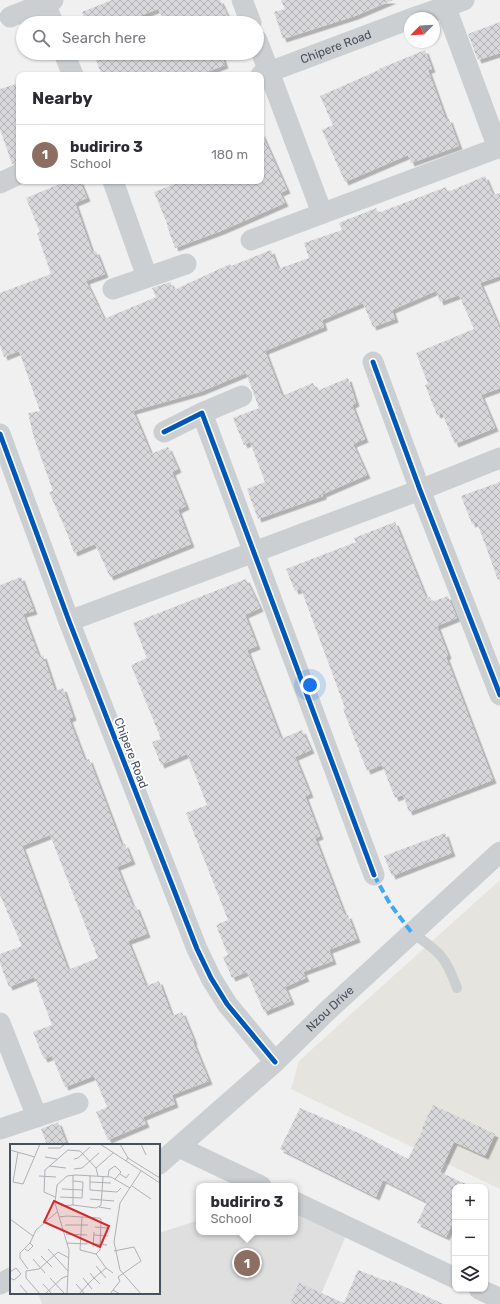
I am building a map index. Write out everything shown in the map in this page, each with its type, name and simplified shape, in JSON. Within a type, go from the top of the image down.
[{"type":"street","points":[[242,0],[248,16]]},
{"type":"street","points":[[10,17],[49,2],[52,16]]},
{"type":"street","points":[[251,240],[499,147],[450,2],[427,12]]},
{"type":"street","name":"Chipere Road","points":[[265,74],[404,21]]},
{"type":"street","points":[[67,60],[72,72]]},
{"type":"street","points":[[262,60],[265,74],[322,213]]},
{"type":"street","points":[[0,183],[16,175]]},
{"type":"street","points":[[113,184],[147,277]]},
{"type":"street","points":[[113,289],[186,264]]},
{"type":"street","points":[[373,362],[420,490],[500,695]]},
{"type":"street","points":[[164,432],[202,413],[242,396]]},
{"type":"street","points":[[202,413],[374,875]]},
{"type":"street","name":"Chipere Road","points":[[0,434],[69,621],[180,906],[203,961],[211,978],[227,1004],[275,1062]]},
{"type":"street","points":[[69,621],[420,490],[500,458]]},
{"type":"street","name":"Nzou Drive","points":[[160,1163],[275,1062],[325,1013],[500,852]]},
{"type":"street","points":[[0,1023],[37,1117]]},
{"type":"street","points":[[0,1129],[78,1103]]},
{"type":"street","points":[[179,1147],[255,1183]]},
{"type":"street","points":[[298,1203],[452,1277]]},
{"type":"street","points":[[0,1284],[10,1279]]},
{"type":"street","points":[[485,1292],[500,1299]]},
{"type":"lane","points":[[412,933],[433,946],[443,957],[451,971],[457,988]]},
{"type":"shaded area","points":[[500,880],[500,1189],[291,1089],[299,1061]]},
{"type":"shaded area","points":[[298,1212],[347,1233],[317,1304],[42,1304],[38,1294],[160,1294],[160,1233],[196,1221],[196,1235],[298,1235]]},
{"type":"building","points":[[112,0],[220,0],[228,16],[162,16],[158,9],[140,16],[83,16],[82,12]]},
{"type":"building","points":[[281,0],[393,0],[355,16],[283,39],[274,12],[285,9]]},
{"type":"building","points":[[500,22],[500,53],[478,60],[468,34]]},
{"type":"building","points":[[425,50],[432,69],[428,70],[446,120],[449,119],[459,146],[411,163],[408,155],[345,182],[322,130],[333,125],[320,96]]},
{"type":"building","points":[[96,60],[223,60],[225,65],[207,72],[101,72]]},
{"type":"building","points":[[16,84],[16,163],[12,164],[0,129],[0,89]]},
{"type":"building","points":[[264,139],[287,190],[280,193],[285,203],[221,231],[175,248],[154,192],[175,184],[264,184]]},
{"type":"building","points":[[485,176],[493,195],[500,193],[500,276],[480,283],[500,329],[500,388],[481,395],[495,428],[455,444],[442,413],[437,415],[425,385],[428,384],[416,353],[474,329],[459,295],[440,302],[436,291],[392,310],[395,319],[373,327],[363,303],[322,320],[324,327],[265,351],[282,396],[313,383],[317,391],[348,378],[356,403],[352,405],[365,439],[353,444],[367,475],[323,494],[323,496],[258,519],[247,489],[265,482],[250,442],[244,445],[233,418],[259,408],[246,373],[200,392],[133,411],[151,454],[168,447],[178,469],[172,472],[186,506],[178,510],[191,544],[110,577],[95,544],[74,553],[49,492],[53,491],[34,438],[28,413],[40,411],[19,351],[4,357],[0,345],[0,293],[51,274],[37,233],[40,232],[26,198],[60,184],[81,184],[87,198],[75,203],[92,252],[96,251],[105,274],[86,281],[104,319],[156,297],[152,288],[170,282],[174,290],[230,264],[231,266],[271,250],[278,269],[309,258],[304,243],[342,230],[339,223],[376,208],[378,213],[446,187],[448,192]]},
{"type":"building","points":[[500,482],[500,579],[498,580],[477,522],[472,524],[461,496]]},
{"type":"building","points":[[395,522],[426,598],[430,597],[432,602],[448,596],[457,618],[437,626],[448,655],[446,657],[493,780],[409,812],[403,795],[395,798],[382,765],[367,771],[343,709],[345,708],[301,589],[295,591],[286,569],[356,542],[354,538]]},
{"type":"building","points":[[21,577],[34,611],[23,614],[39,657],[43,655],[55,691],[63,688],[73,717],[69,719],[85,761],[89,759],[122,846],[125,844],[132,861],[117,867],[133,907],[136,906],[147,934],[128,941],[146,986],[159,981],[172,1016],[182,1012],[209,1081],[172,1095],[175,1104],[143,1117],[146,1124],[108,1140],[96,1112],[107,1107],[94,1076],[65,1087],[52,1056],[44,1059],[33,1032],[52,1025],[34,977],[9,987],[0,963],[0,954],[22,946],[0,895],[0,585]],"holes":[[[50,835],[98,958],[68,970],[22,846]]]},
{"type":"building","points":[[246,579],[260,608],[245,615],[257,646],[247,650],[281,739],[302,730],[311,750],[295,757],[310,794],[305,796],[320,836],[315,838],[345,916],[348,915],[357,939],[329,950],[333,961],[303,972],[306,978],[285,987],[291,1001],[264,1012],[247,972],[232,978],[223,957],[228,955],[216,925],[228,920],[186,813],[207,805],[187,754],[161,765],[152,742],[161,739],[131,665],[147,658],[133,623]]},
{"type":"building","points":[[445,833],[452,853],[392,876],[384,856]]},
{"type":"building","points":[[433,1105],[495,1134],[485,1156],[454,1142],[440,1172],[466,1184],[452,1184],[452,1224],[446,1237],[417,1223],[427,1202],[383,1180],[376,1197],[280,1149],[300,1108],[361,1134],[408,1159],[423,1129],[422,1128]]},
{"type":"building","points":[[58,1122],[67,1144],[47,1144],[41,1129]]},
{"type":"building","points":[[358,1270],[389,1282],[389,1280],[444,1304],[290,1304],[299,1283],[344,1303]]},
{"type":"marked path","points":[[374,875],[390,904],[412,933]]},
{"type":"cycle path","points":[[373,362],[420,490],[500,695]]},
{"type":"cycle path","points":[[164,432],[202,413],[374,875]]},
{"type":"cycle path","points":[[0,434],[69,621],[197,949],[211,978],[227,1004],[275,1062]]},
{"type":"place","name":"budiriro 3","points":[[247,1263]]}]
